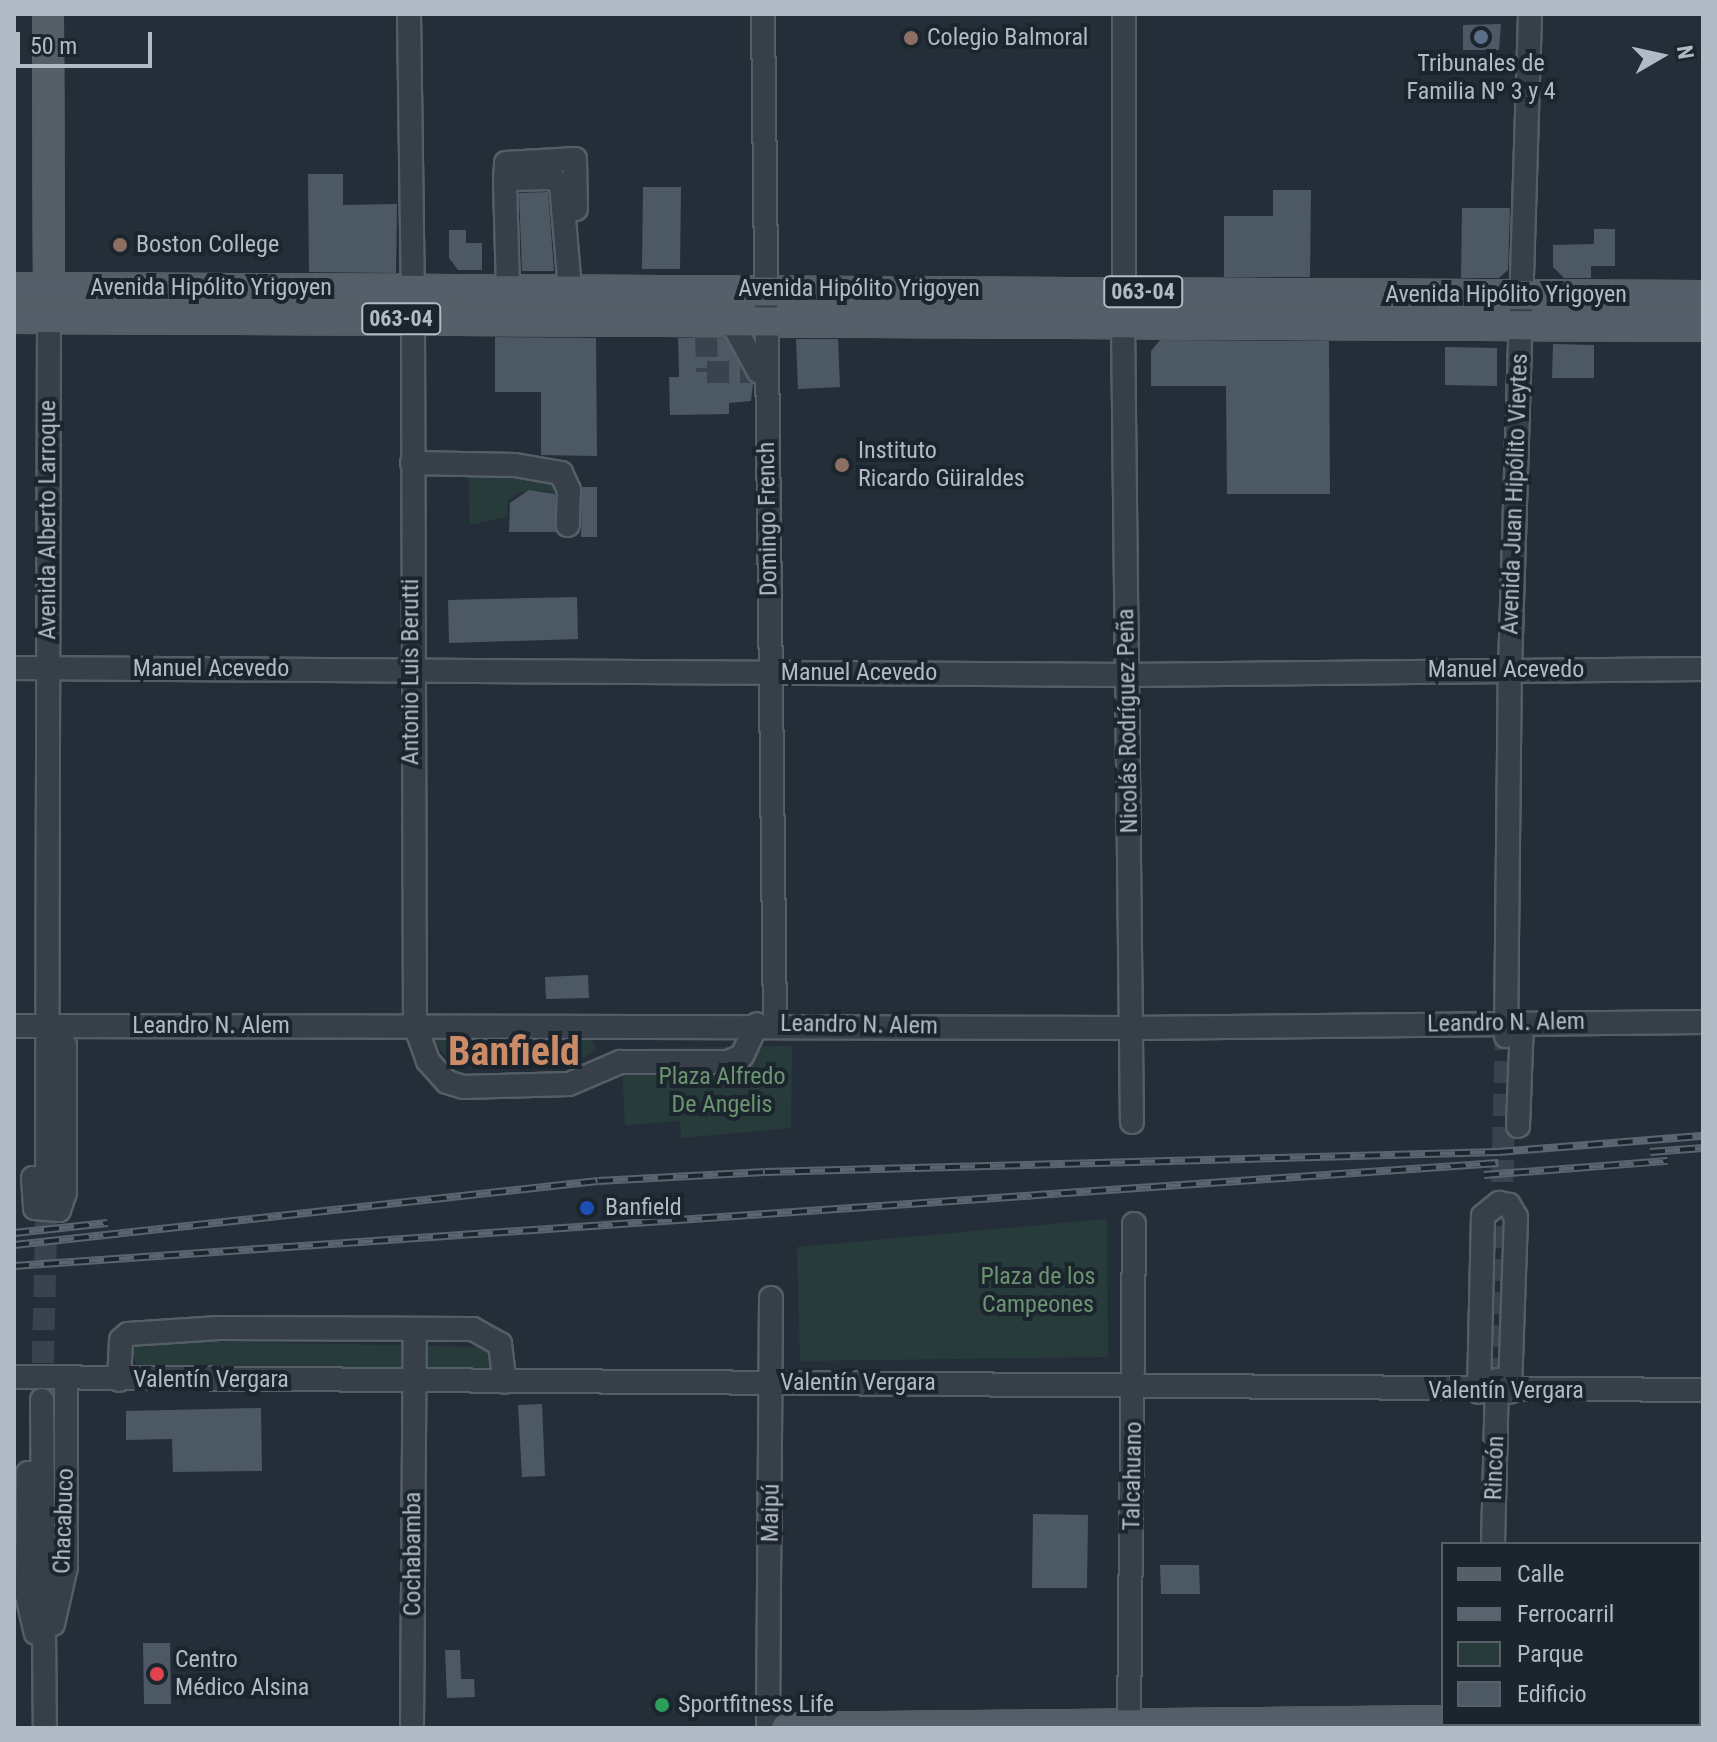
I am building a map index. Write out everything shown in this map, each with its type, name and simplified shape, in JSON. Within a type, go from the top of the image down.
[{"type":"main road","name":"Avenida Alberto Larroque","points":[[48,14],[49,318]]},
{"type":"main road","name":"Avenida Hipólito Yrigoyen","points":[[14,288],[766,288],[1703,296]]},
{"type":"main road","name":"Avenida Hipólito Yrigoyen","points":[[14,318],[413,319],[714,325],[766,319],[1703,326]]},
{"type":"main road","points":[[786,1728],[1441,1721]]},
{"type":"street","points":[[409,14],[413,289]]},
{"type":"street","name":"Domingo French","points":[[763,14],[766,319],[760,372],[770,672],[766,1024]]},
{"type":"street","points":[[1124,14],[1124,292]]},
{"type":"street","name":"Avenida Juan Hipólito Vieytes","points":[[1518,1126],[1511,1027],[1510,669],[1530,14]]},
{"type":"street","points":[[508,289],[505,179],[558,179],[562,236],[570,255],[570,288]]},
{"type":"street","name":"Avenida Alberto Larroque","points":[[49,318],[47,668],[65,1193],[64,1204],[51,1211],[35,1208],[32,1201],[35,1071],[57,1027]]},
{"type":"street","name":"Antonio Luis Berutti","points":[[413,319],[410,670],[415,1025]]},
{"type":"street","name":"Nicolás Rodríguez Peña","points":[[1123,321],[1132,1122]]},
{"type":"street","points":[[714,325],[760,372]]},
{"type":"street","points":[[412,463],[515,465],[561,473],[569,490],[568,525]]},
{"type":"street","name":"Manuel Acevedo","points":[[14,668],[1127,675],[1703,669]]},
{"type":"street","name":"Leandro N. Alem","points":[[14,1026],[766,1024],[1132,1028],[1511,1027],[1703,1022]]},
{"type":"street","points":[[415,1025],[438,1075],[463,1087],[569,1084],[603,1067],[728,1062],[742,1056],[766,1024]]},
{"type":"street","name":"Avenida Alberto Larroque","points":[[47,1197],[57,1027]]},
{"type":"street","points":[[1499,1203],[1509,1205],[1516,1217],[1496,1389],[1483,1216],[1499,1203]]},
{"type":"street","name":"Talcahuano","points":[[1129,1726],[1135,1383],[1134,1224]]},
{"type":"street","name":"Maipú","points":[[768,1728],[773,1383],[771,1298]]},
{"type":"street","name":"Cochabamba","points":[[412,1728],[415,1329]]},
{"type":"street","points":[[119,1380],[121,1340],[137,1330],[473,1329],[491,1335],[505,1358],[505,1382]]},
{"type":"street","name":"Valentín Vergara","points":[[21,1377],[119,1380],[1135,1383],[1703,1390]]},
{"type":"street","name":"Chacabuco","points":[[21,1377],[27,1595],[45,1661]]},
{"type":"street","name":"Chacabuco","points":[[45,1661],[66,1567],[66,1379]]},
{"type":"street","name":"Rincón","points":[[1493,1542],[1496,1389]]},
{"type":"street","name":"Chacabuco","points":[[42,1400],[45,1728]]},
{"type":"green space","points":[[468,470],[561,473],[559,501],[550,491],[520,492],[508,501],[507,517],[470,525]]},
{"type":"green space","points":[[434,1040],[592,1040],[596,1050],[578,1061],[490,1066],[444,1055]]},
{"type":"green space","name":"Plaza Alfredo De Angelis","points":[[792,1046],[791,1128],[681,1138],[680,1121],[625,1125],[622,1068],[652,1048]]},
{"type":"green space","name":"Plaza de los Campeones","points":[[1107,1219],[1108,1357],[800,1361],[797,1247]]},
{"type":"green space","points":[[142,1340],[484,1347],[492,1352],[494,1369],[137,1367],[132,1351]]},
{"type":"building","name":"Tribunales de Familia Nº 3 y 4","points":[[1501,24],[1499,50],[1463,50],[1463,25]]},
{"type":"building","points":[[308,174],[343,174],[343,205],[397,204],[396,273],[309,272]]},
{"type":"building","points":[[643,187],[681,187],[680,269],[642,269]]},
{"type":"building","points":[[1273,190],[1311,190],[1310,277],[1224,277],[1224,216],[1273,216]]},
{"type":"building","points":[[548,192],[554,271],[522,271],[519,193]]},
{"type":"building","points":[[1462,208],[1510,208],[1508,270],[1499,278],[1461,278]]},
{"type":"building","points":[[1594,229],[1615,229],[1615,266],[1591,266],[1591,278],[1564,278],[1553,267],[1553,245],[1594,244]]},
{"type":"building","points":[[449,230],[466,230],[466,243],[482,243],[482,270],[458,270],[449,258]]},
{"type":"building","points":[[495,337],[596,338],[597,456],[541,455],[541,392],[495,392]]},
{"type":"building","points":[[678,338],[725,338],[753,384],[751,401],[729,403],[729,414],[670,415],[669,377],[679,377]]},
{"type":"building","points":[[796,339],[838,339],[840,387],[798,389]]},
{"type":"building","points":[[1160,340],[1329,341],[1330,494],[1227,494],[1226,386],[1151,386],[1151,351]]},
{"type":"building","points":[[1553,344],[1594,345],[1594,378],[1552,378]]},
{"type":"building","points":[[1445,347],[1497,348],[1497,386],[1445,385]]},
{"type":"building","points":[[582,487],[597,487],[597,537],[581,537]]},
{"type":"building","points":[[529,490],[555,494],[556,532],[509,532],[510,503]]},
{"type":"building","points":[[577,597],[578,639],[449,643],[448,600]]},
{"type":"building","points":[[588,975],[589,998],[546,999],[545,977]]},
{"type":"building","points":[[542,1404],[545,1476],[522,1477],[518,1405]]},
{"type":"building","points":[[261,1408],[262,1471],[173,1472],[172,1439],[126,1440],[126,1411]]},
{"type":"building","points":[[1033,1514],[1088,1515],[1087,1588],[1032,1588]]},
{"type":"building","points":[[1160,1565],[1199,1565],[1200,1594],[1161,1594]]},
{"type":"building","name":"Centro Médico Alsina","points":[[143,1643],[170,1643],[171,1704],[144,1704]]},
{"type":"building","points":[[445,1650],[460,1650],[461,1679],[474,1679],[475,1697],[447,1698]]},
{"type":"tunnel","points":[[706,335],[707,372],[754,372]]},
{"type":"tunnel","points":[[1497,1380],[1506,1036]]},
{"type":"tunnel","points":[[42,1396],[47,1197]]},
{"type":"railway","points":[[14,1245],[598,1181],[765,1172],[1498,1152],[1703,1136]]},
{"type":"railway","points":[[1650,1152],[1703,1148]]},
{"type":"railway","points":[[1484,1175],[1667,1161]]},
{"type":"railway","points":[[14,1266],[1498,1163]]},
{"type":"railway","points":[[14,1233],[107,1223]]},
{"type":"place","name":"Tribunales de Familia Nº 3 y 4","points":[[1481,37]]},
{"type":"place","name":"Colegio Balmoral","points":[[911,38]]},
{"type":"place","name":"Boston College","points":[[120,245]]},
{"type":"place","name":"Instituto Ricardo Güiraldes","points":[[842,465]]},
{"type":"place","name":"Banfield","points":[[587,1208]]},
{"type":"place","name":"Centro Médico Alsina","points":[[157,1674]]},
{"type":"place","name":"Sportfitness Life","points":[[662,1705]]},
{"type":"district","name":"Banfield","points":[[514,1052]]}]
